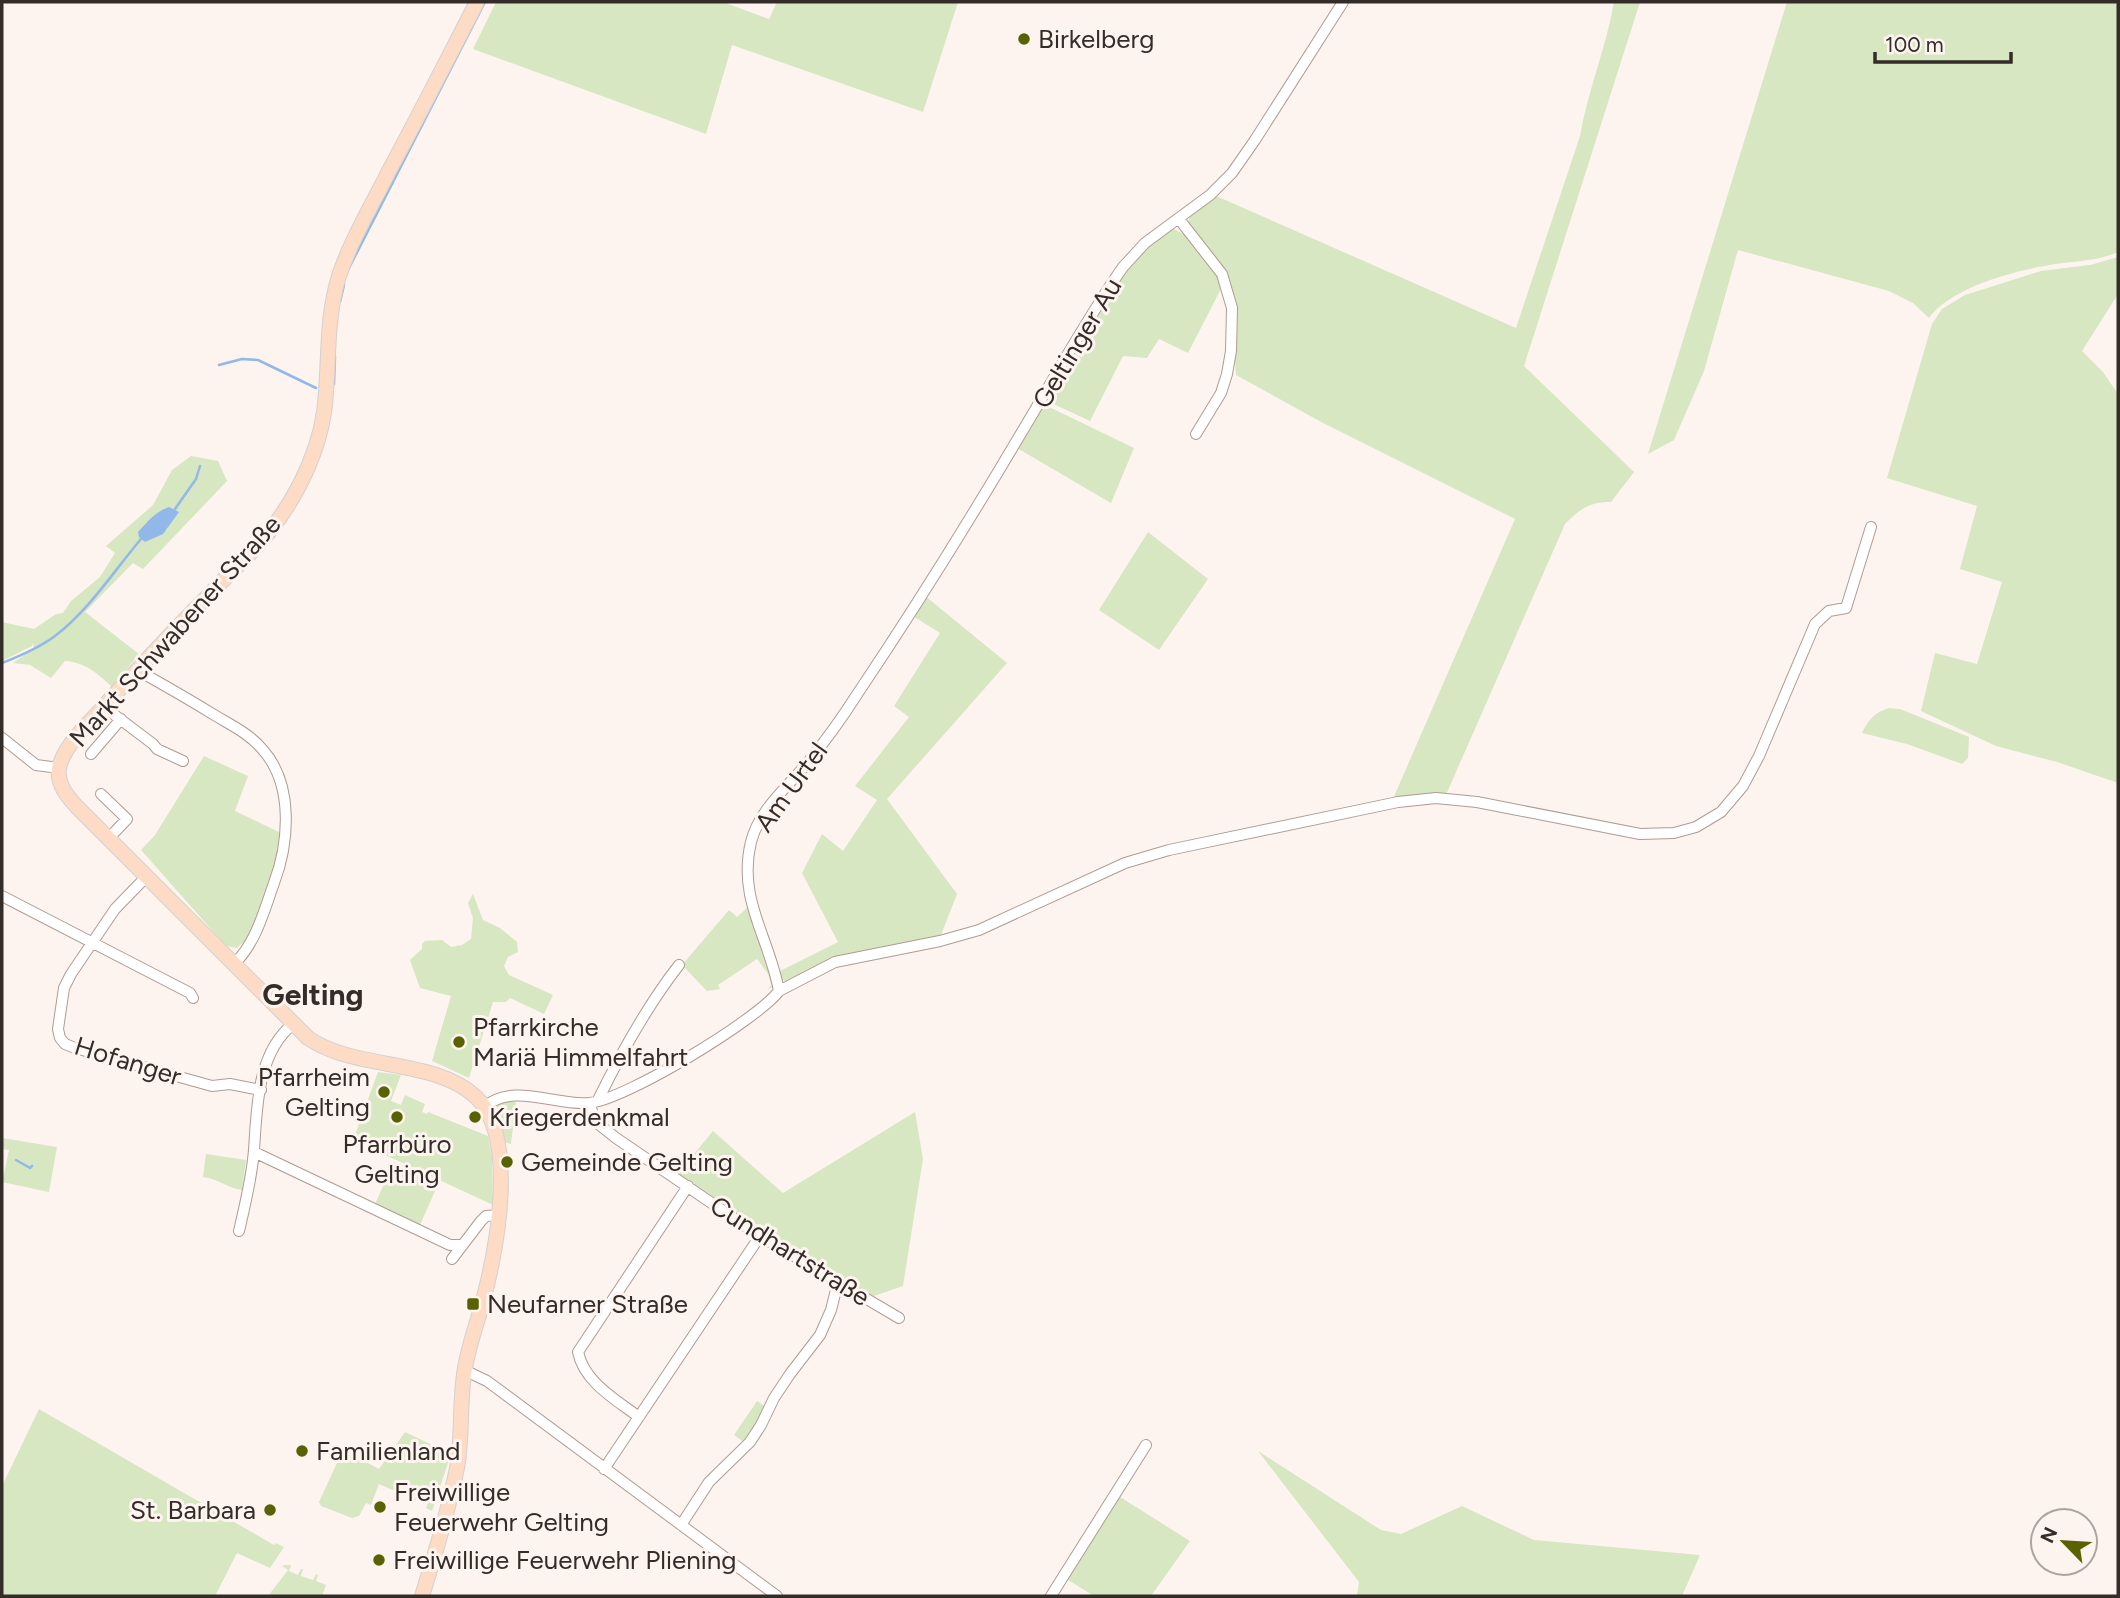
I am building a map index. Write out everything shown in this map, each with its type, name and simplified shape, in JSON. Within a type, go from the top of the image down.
[{"type":"main road","name":"Markt Schwabener Straße","points":[[422,1596],[457,1469],[464,1370],[490,1268],[498,1215],[499,1151],[493,1127],[484,1107],[473,1094],[454,1082],[339,1053],[316,1043],[293,1024],[66,794],[59,778],[59,768],[68,749],[104,707],[255,549],[282,516],[296,493],[322,424],[331,310],[340,275],[368,212],[477,2]]},
{"type":"street","name":"Geltinger Au","points":[[844,714],[993,482],[1113,281],[1145,243],[1217,188],[1243,158],[1343,2]]},
{"type":"street","points":[[1179,219],[1222,274],[1232,309],[1231,351],[1227,374],[1221,393],[1196,434]]},
{"type":"street","points":[[484,1107],[499,1097],[513,1096],[594,1102],[635,1086],[677,1064],[765,1005],[779,991],[835,962],[940,941],[979,930],[1125,863],[1170,850],[1398,802],[1436,798],[1477,802],[1640,834],[1674,833],[1696,827],[1721,812],[1743,786],[1759,756],[1815,624],[1829,611],[1846,608],[1871,527]]},
{"type":"street","points":[[137,670],[254,740],[273,763],[281,782],[285,829],[277,875],[251,943],[234,964]]},
{"type":"street","points":[[104,707],[157,749],[183,761]]},
{"type":"street","name":"Am Urtel","points":[[779,991],[751,903],[748,867],[751,843],[766,811],[844,714]]},
{"type":"street","points":[[91,754],[121,719]]},
{"type":"street","points":[[2,738],[36,765],[59,768]]},
{"type":"street","points":[[101,794],[127,819],[108,838]]},
{"type":"street","name":"Hofanger","points":[[147,876],[115,909],[71,974],[61,1001],[58,1029],[60,1038],[65,1044],[93,1054],[212,1086],[230,1084],[261,1090]]},
{"type":"street","points":[[2,896],[190,993],[193,998]]},
{"type":"street","points":[[594,1102],[652,1002],[679,965]]},
{"type":"street","points":[[239,1231],[254,1152],[255,1122],[269,1057],[279,1036],[293,1024]]},
{"type":"street","name":"Cundhartstraße","points":[[594,1102],[596,1122],[760,1236],[898,1318]]},
{"type":"street","points":[[254,1152],[450,1245],[462,1245]]},
{"type":"street","points":[[639,1418],[602,1389],[586,1372],[578,1352],[688,1186]]},
{"type":"street","points":[[452,1259],[486,1216],[498,1215]]},
{"type":"street","points":[[604,1469],[760,1236]]},
{"type":"street","points":[[681,1525],[709,1482],[750,1442],[790,1374],[820,1335],[831,1310],[838,1283]]},
{"type":"street","points":[[464,1370],[487,1381],[777,1596]]},
{"type":"street","points":[[1051,1596],[1146,1445]]},
{"type":"green space","points":[[496,2],[723,2],[769,19],[777,2],[958,2],[923,112],[732,45],[706,134],[473,49]]},
{"type":"green space","points":[[1614,2],[1640,2],[1524,366],[1634,472],[1611,502],[1585,507],[1565,524],[1445,797],[1392,801],[1515,519],[1323,423],[1236,375],[1230,286],[1188,225],[1190,215],[1214,195],[1516,328],[1580,136]]},
{"type":"green space","points":[[1787,2],[2118,2],[2118,252],[2095,259],[2023,270],[1987,281],[1953,297],[1929,318],[1913,303],[1889,291],[1738,250],[1704,371],[1674,440],[1648,454]]},
{"type":"green space","points":[[1174,229],[1189,237],[1223,285],[1188,353],[1159,339],[1147,358],[1123,356],[1090,421],[1045,400],[1131,260],[1163,234]]},
{"type":"green space","points":[[2118,257],[2118,294],[2082,351],[2103,372],[2118,394],[2118,783],[2057,762],[1996,746],[1921,711],[1935,653],[1977,664],[2002,582],[1960,569],[1977,506],[1887,478],[1932,324],[1942,309],[1965,295],[2041,271],[2090,265]]},
{"type":"green space","points":[[1043,404],[1134,448],[1111,503],[1017,448]]},
{"type":"green space","points":[[191,456],[218,461],[227,481],[143,569],[133,563],[85,612],[139,654],[112,687],[91,670],[72,662],[65,661],[51,678],[30,665],[13,663],[34,648],[33,643],[2,661],[2,622],[34,629],[56,614],[63,613],[71,601],[100,577],[115,553],[106,546],[153,505],[172,470]]},
{"type":"green space","points":[[1148,532],[1208,579],[1159,650],[1099,610]]},
{"type":"green space","points":[[924,595],[1007,663],[887,799],[957,894],[939,940],[831,959],[788,983],[782,979],[780,971],[838,942],[802,873],[822,834],[843,851],[877,800],[855,786],[909,717],[894,706],[940,633],[913,616]]},
{"type":"green space","points":[[1889,708],[1900,709],[1969,737],[1968,758],[1962,764],[1907,744],[1862,733],[1872,717]]},
{"type":"green space","points":[[204,756],[248,776],[235,811],[283,834],[278,860],[250,936],[237,948],[226,946],[141,850],[155,835]]},
{"type":"green space","points":[[473,894],[483,920],[500,928],[517,942],[518,952],[508,957],[504,966],[509,975],[553,995],[544,1014],[510,998],[506,1002],[493,1002],[469,1078],[432,1061],[451,996],[420,988],[410,960],[422,949],[425,941],[442,940],[451,947],[462,945],[471,939],[473,918],[468,903]]},
{"type":"green space","points":[[747,908],[772,976],[773,987],[768,989],[771,985],[768,974],[757,959],[718,985],[720,989],[707,991],[682,965],[729,910],[737,917]]},
{"type":"green space","points":[[378,1072],[401,1075],[391,1101],[401,1105],[405,1095],[425,1104],[422,1112],[488,1136],[492,1157],[493,1205],[353,1140]]},
{"type":"green space","points":[[516,1102],[511,1144],[504,1142],[496,1109],[498,1104]]},
{"type":"green space","points":[[915,1112],[923,1159],[903,1286],[874,1296],[777,1245],[711,1195],[675,1177],[713,1131],[783,1193]]},
{"type":"green space","points":[[2,1138],[57,1147],[49,1192],[2,1182],[9,1150],[2,1149]]},
{"type":"green space","points":[[206,1154],[246,1160],[242,1190],[203,1177]]},
{"type":"green space","points":[[394,1162],[439,1182],[420,1225],[375,1204]]},
{"type":"green space","points":[[757,1401],[766,1407],[759,1424],[744,1442],[734,1435]]},
{"type":"green space","points":[[39,1409],[274,1545],[276,1543],[284,1547],[270,1568],[237,1553],[215,1596],[2,1595],[2,1486]]},
{"type":"green space","points":[[405,1432],[451,1454],[432,1511],[426,1508],[428,1502],[417,1497],[414,1503],[410,1501],[413,1494],[399,1489],[397,1492],[379,1484],[371,1505],[366,1503],[359,1516],[352,1518],[321,1506],[319,1502],[343,1450],[379,1469]]},
{"type":"green space","points":[[1258,1451],[1381,1530],[1401,1534],[1462,1506],[1534,1540],[1700,1555],[1682,1596],[1357,1596],[1359,1582]]},
{"type":"green space","points":[[1117,1495],[1190,1541],[1151,1596],[1094,1596],[1065,1578]]},
{"type":"green space","points":[[291,1565],[289,1571],[298,1575],[303,1569],[301,1576],[313,1580],[316,1574],[318,1575],[316,1581],[326,1585],[322,1596],[268,1596],[288,1570],[282,1566]]},
{"type":"water","points":[[169,507],[179,512],[163,534],[145,542],[138,532],[156,514]]},
{"type":"waterway","points":[[348,270],[485,2]]},
{"type":"waterway","points":[[340,302],[344,285]]},
{"type":"waterway","points":[[334,384],[335,357]]},
{"type":"waterway","points":[[219,365],[242,359],[258,360],[316,388]]},
{"type":"waterway","points":[[175,509],[196,479],[200,466]]},
{"type":"waterway","points":[[2,663],[42,644],[67,626],[141,539]]},
{"type":"waterway","points":[[16,1160],[30,1168],[32,1166]]},
{"type":"place","name":"Birkelberg","points":[[1024,39]]},
{"type":"place","name":"Pfarrkirche Mariä Himmelfahrt","points":[[459,1042]]},
{"type":"place","name":"Pfarrheim Gelting","points":[[384,1092]]},
{"type":"place","name":"Pfarrbüro Gelting","points":[[397,1117]]},
{"type":"place","name":"Kriegerdenkmal","points":[[475,1117]]},
{"type":"place","name":"Gemeinde Gelting","points":[[507,1162]]},
{"type":"place","name":"Neufarner Straße","points":[[473,1304]]},
{"type":"place","name":"Familienland","points":[[302,1451]]},
{"type":"place","name":"Freiwillige Feuerwehr Gelting","points":[[380,1507]]},
{"type":"place","name":"St. Barbara","points":[[270,1510]]},
{"type":"place","name":"Freiwillige Feuerwehr Pliening","points":[[379,1560]]},
{"type":"district","name":"Gelting","points":[[313,995]]}]
